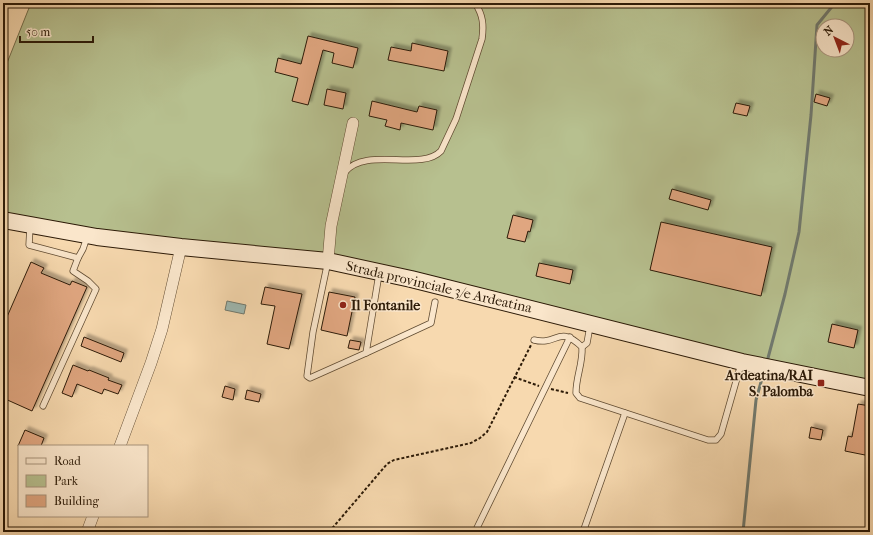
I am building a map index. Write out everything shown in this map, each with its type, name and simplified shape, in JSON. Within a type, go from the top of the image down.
[{"type":"main road","name":"Strada provinciale 3/e Ardeatina","points":[[3,220],[88,235],[181,247],[328,261],[380,272],[742,362],[870,388]]},
{"type":"street","points":[[328,261],[331,226],[353,123]]},
{"type":"street","points":[[120,445],[162,329],[181,247]]},
{"type":"street","points":[[87,532],[93,517]]},
{"type":"lane","points":[[342,178],[351,166],[359,163],[381,159],[429,159],[441,151],[456,119],[482,39],[484,26],[483,19],[475,3]]},
{"type":"lane","points":[[30,224],[29,245],[78,258]]},
{"type":"lane","points":[[43,406],[96,289],[88,281],[73,271],[88,235]]},
{"type":"lane","points":[[328,261],[313,332],[308,376],[310,378],[431,323],[435,302]]},
{"type":"lane","points":[[366,353],[380,272]]},
{"type":"lane","points":[[582,347],[587,343],[590,324]]},
{"type":"lane","points":[[534,340],[547,342],[563,335],[570,337],[582,347],[583,358],[576,385],[576,393],[580,398],[708,440],[716,440],[721,434],[742,362]]},
{"type":"lane","points":[[475,532],[570,337]]},
{"type":"lane","points":[[583,532],[625,413]]},
{"type":"path","points":[[330,532],[387,464],[394,460],[472,442],[487,432],[534,340]]},
{"type":"green space","points":[[31,3],[870,3],[870,387],[379,273],[3,220],[3,73]]},
{"type":"water","points":[[227,301],[246,305],[244,314],[225,310]]},
{"type":"building","points":[[308,36],[358,48],[353,68],[332,63],[334,53],[323,50],[308,105],[292,101],[298,78],[275,72],[278,58],[301,64]]},
{"type":"building","points":[[412,43],[448,51],[444,71],[388,60],[391,47],[411,51]]},
{"type":"building","points":[[327,89],[346,93],[343,109],[324,105]]},
{"type":"building","points":[[816,94],[830,98],[827,106],[814,102]]},
{"type":"building","points":[[372,101],[417,112],[419,106],[437,110],[433,130],[401,123],[400,130],[385,126],[387,120],[369,116]]},
{"type":"building","points":[[736,103],[750,106],[747,116],[733,113]]},
{"type":"building","points":[[672,189],[711,200],[708,210],[669,199]]},
{"type":"building","points":[[513,215],[533,220],[530,232],[528,231],[525,242],[507,238]]},
{"type":"building","points":[[661,222],[772,247],[761,296],[650,270]]},
{"type":"building","points":[[31,262],[44,268],[41,273],[70,285],[72,281],[87,287],[32,411],[3,398],[3,326]]},
{"type":"building","points":[[539,263],[573,270],[570,284],[536,276]]},
{"type":"building","points":[[265,287],[302,294],[289,349],[267,344],[275,306],[261,304]]},
{"type":"building","points":[[329,292],[355,297],[347,336],[321,330]]},
{"type":"building","points":[[832,324],[858,330],[854,348],[828,342]]},
{"type":"building","points":[[84,337],[124,353],[121,362],[81,346]]},
{"type":"building","points":[[350,340],[361,342],[359,350],[348,348]]},
{"type":"building","points":[[73,365],[109,378],[108,380],[122,385],[118,394],[104,389],[102,394],[77,384],[72,397],[62,393]]},
{"type":"building","points":[[225,386],[235,389],[233,400],[222,397]]},
{"type":"building","points":[[247,390],[261,394],[259,402],[245,399]]},
{"type":"building","points":[[858,404],[870,406],[870,456],[845,451],[848,436],[852,437]]},
{"type":"building","points":[[811,427],[823,430],[821,440],[809,438]]},
{"type":"building","points":[[25,430],[44,438],[41,445],[18,445]]},
{"type":"waterway","points":[[768,358],[785,294],[799,232],[811,115],[817,25],[835,3]]},
{"type":"waterway","points":[[743,532],[756,400],[763,375]]},
{"type":"place","name":"Il Fontanile","points":[[343,305]]},
{"type":"place","name":"Ardeatina/RAI S. Palomba","points":[[821,383]]}]
